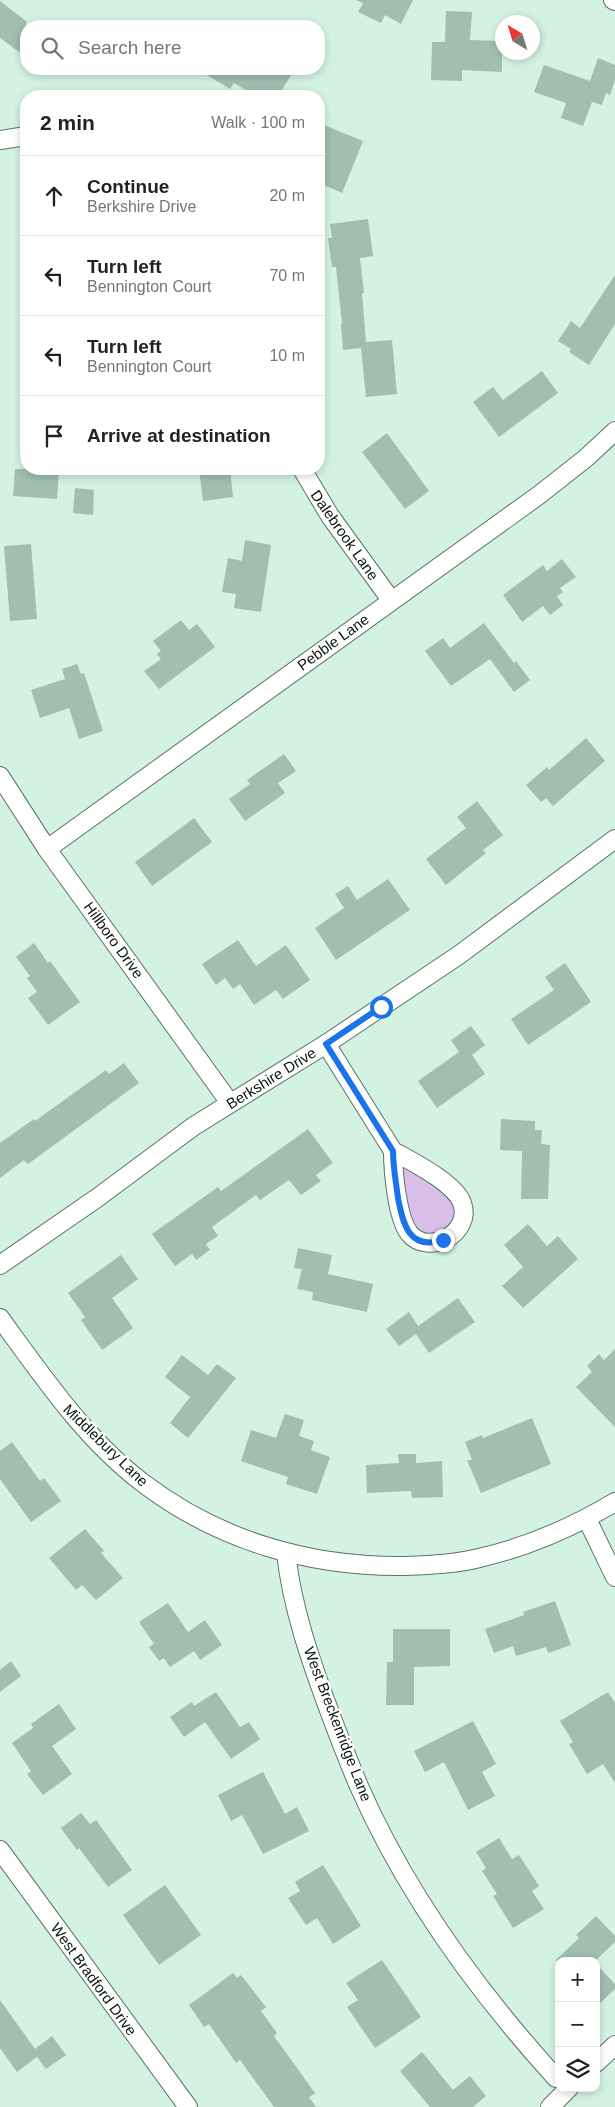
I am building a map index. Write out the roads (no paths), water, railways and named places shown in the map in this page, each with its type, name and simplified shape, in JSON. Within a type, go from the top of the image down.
[{"type":"street","points":[[0,140],[20,137]]},
{"type":"street","name":"Pebble Lane","points":[[47,849],[539,495],[586,458],[615,432]]},
{"type":"street","name":"Dalebrook Lane","points":[[306,475],[330,516],[391,600]]},
{"type":"street","name":"Hillboro Drive","points":[[0,776],[47,849],[230,1103]]},
{"type":"street","name":"Berkshire Drive","points":[[0,1265],[97,1198],[194,1126],[326,1044],[460,955],[615,839]]},
{"type":"street","points":[[326,1044],[393,1151],[414,1163],[458,1195],[463,1213],[457,1231],[434,1243],[426,1244],[416,1240],[409,1232],[400,1215],[393,1170],[393,1151]]},
{"type":"street","name":"Middlebury Lane","points":[[0,1318],[67,1409],[97,1441],[142,1482],[192,1515],[220,1529],[286,1553],[336,1563],[378,1566],[431,1565],[491,1555],[536,1542],[587,1519],[615,1502]]},
{"type":"street","points":[[587,1519],[615,1577]]},
{"type":"street","name":"West Breckenridge Lane","points":[[286,1553],[296,1607],[325,1699],[359,1785],[385,1837],[439,1930],[484,1992],[555,2074]]},
{"type":"street","name":"West Bradford Drive","points":[[0,1850],[188,2107]]},
{"type":"street","points":[[600,2059],[615,2045]]},
{"type":"street","points":[[550,2107],[558,2092]]}]
